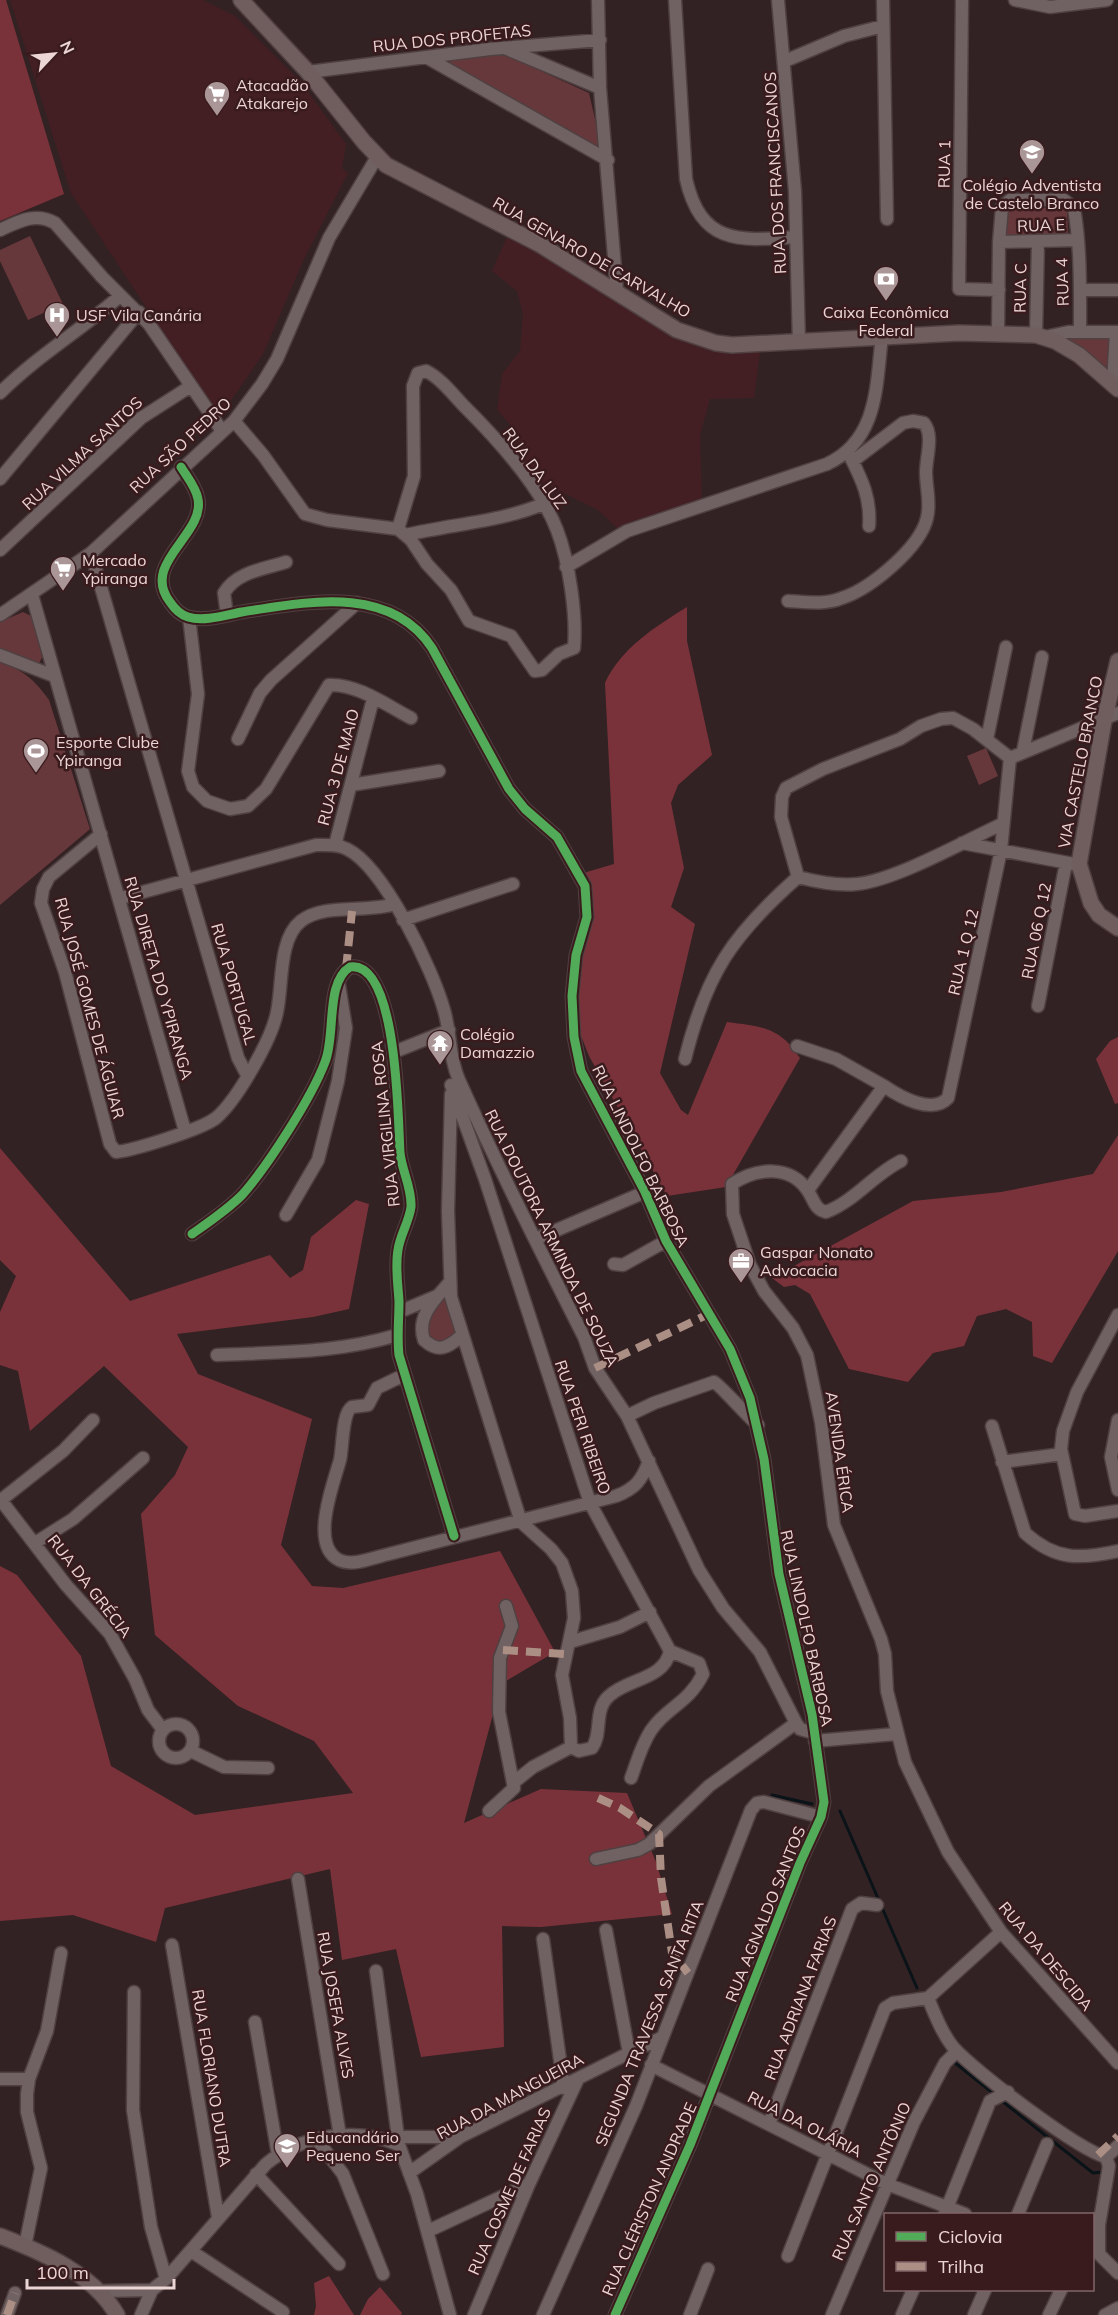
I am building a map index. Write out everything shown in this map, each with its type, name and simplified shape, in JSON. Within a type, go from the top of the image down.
[{"type":"main road","name":"RUA GENARO DE CARVALHO","points":[[241,0],[308,72],[377,157],[396,171],[539,244],[677,330],[716,343],[799,344],[882,336],[998,333],[1040,336]]},
{"type":"main road","points":[[1040,336],[1079,355],[1116,386]]},
{"type":"main road","name":"VIA CASTELO BRANCO","points":[[1118,661],[1072,864],[1099,915],[1118,928]]},
{"type":"main road","points":[[0,2236],[62,2264],[100,2291],[117,2315]]},
{"type":"street","points":[[598,0],[600,88],[608,160],[617,292]]},
{"type":"street","points":[[675,0],[686,180],[691,201],[706,225],[716,231],[748,239],[796,237]]},
{"type":"street","name":"RUA DOS FRANCISCANOS","points":[[778,0],[785,61],[796,237],[799,344]]},
{"type":"street","points":[[883,0],[887,219]]},
{"type":"street","name":"RUA 1","points":[[962,0],[959,289],[999,290]]},
{"type":"street","points":[[1015,0],[1050,7],[1107,0]]},
{"type":"street","points":[[785,61],[844,36],[883,26]]},
{"type":"street","name":"RUA DOS PROFETAS","points":[[308,72],[503,48],[600,39]]},
{"type":"street","points":[[503,48],[600,88]]},
{"type":"street","points":[[426,57],[608,160]]},
{"type":"street","name":"RUA SÃO PEDRO","points":[[0,613],[32,595],[91,554],[181,467],[234,421],[278,359],[329,238],[377,157]]},
{"type":"street","name":"RUA 4","points":[[1064,200],[1074,208],[1080,290],[1080,332]]},
{"type":"street","name":"RUA E","points":[[1064,200],[1007,201],[1002,207],[999,242],[1077,240]]},
{"type":"street","points":[[0,230],[32,217],[46,218],[55,223],[120,296],[139,312],[222,431]]},
{"type":"street","name":"RUA C","points":[[1038,241],[1040,336]]},
{"type":"street","points":[[998,333],[999,242]]},
{"type":"street","points":[[1080,290],[1118,290]]},
{"type":"street","points":[[0,393],[32,363],[84,327],[120,296]]},
{"type":"street","points":[[0,478],[139,312]]},
{"type":"street","points":[[1040,336],[1080,332],[1117,332],[1116,386]]},
{"type":"street","points":[[850,456],[867,425],[875,404],[882,336]]},
{"type":"street","name":"RUA DA LUZ","points":[[422,371],[433,375],[474,416],[521,472],[543,504],[558,531],[576,619],[574,648],[559,654],[542,670],[535,671],[511,636],[470,621],[452,590],[427,564],[402,532],[414,476],[412,386],[422,371]]},
{"type":"street","name":"RUA VILMA SANTOS","points":[[0,550],[141,418],[191,386]]},
{"type":"street","points":[[234,421],[263,455],[305,514],[327,520],[402,532],[475,520],[498,519],[543,504]]},
{"type":"street","points":[[566,567],[627,531],[850,456],[903,423],[918,421],[928,428],[927,517],[922,531],[911,545],[861,590],[841,599],[816,603],[788,601]]},
{"type":"street","points":[[850,456],[869,499],[869,526]]},
{"type":"street","points":[[181,467],[195,489],[199,508],[166,564],[162,584],[170,602],[189,617],[198,694],[188,771],[193,787],[207,801],[230,809],[240,809],[256,800],[280,766],[325,688],[339,685],[411,718]]},
{"type":"street","name":"RUA PORTUGAL","points":[[91,554],[194,899],[238,1058],[247,1075]]},
{"type":"street","points":[[227,615],[224,593],[233,582],[243,575],[286,562]]},
{"type":"street","name":"RUA DIRETA DO YPIRANGA","points":[[32,595],[121,898],[185,1131]]},
{"type":"street","name":"RUA LINDOLFO BARBOSA","points":[[189,617],[227,615],[320,600],[357,603],[400,617],[422,633],[517,801],[557,837],[580,874],[588,901],[573,974],[573,1018],[577,1057],[585,1083],[645,1192],[666,1241],[730,1349],[758,1425],[779,1574],[798,1650],[814,1737]]},
{"type":"street","points":[[238,739],[260,693],[271,680],[357,603]]},
{"type":"street","points":[[987,739],[1006,647]]},
{"type":"street","points":[[0,655],[54,676]]},
{"type":"street","points":[[1023,751],[1042,657]]},
{"type":"street","name":"RUA 3 DE MAIO","points":[[334,845],[373,699]]},
{"type":"street","points":[[798,877],[781,817],[783,792],[801,781],[941,719],[953,718],[987,739],[1010,758],[1104,721],[1118,713]]},
{"type":"street","name":"RUA 1 Q 12","points":[[884,1086],[903,1098],[931,1105],[945,1101],[952,1088],[1001,850],[1010,758]]},
{"type":"street","points":[[351,785],[439,771]]},
{"type":"street","points":[[798,877],[837,884],[860,884],[898,871],[1002,824]]},
{"type":"street","name":"RUA JOSÉ GOMES DE ÁGUIAR","points":[[101,834],[50,876],[43,888],[41,903],[64,972],[113,1151],[121,1152],[185,1131]]},
{"type":"street","points":[[962,843],[1072,864]]},
{"type":"street","points":[[121,898],[316,845],[334,845]]},
{"type":"street","name":"RUA DOUTORA ARMINDA DE SOUZA","points":[[334,845],[348,849],[370,867],[395,904],[436,989],[449,1030],[452,1065],[584,1337],[595,1368],[627,1416],[699,1570],[723,1608],[760,1652],[796,1723]]},
{"type":"street","name":"RUA 06 Q 12","points":[[1038,1006],[1072,864]]},
{"type":"street","points":[[685,1059],[705,990],[726,954],[750,922],[798,877]]},
{"type":"street","points":[[403,920],[513,884]]},
{"type":"street","points":[[185,1131],[215,1119],[230,1102],[274,1026],[287,946],[298,923],[320,912],[373,909],[395,904]]},
{"type":"street","name":"RUA VIRGILINA ROSA","points":[[286,1215],[318,1160],[338,1081],[346,1028],[338,981],[350,967],[359,968],[371,975],[383,1004],[394,1052],[401,1155],[410,1198],[408,1217],[397,1252],[399,1312],[397,1335],[404,1375],[454,1536]]},
{"type":"street","points":[[192,1234],[243,1194],[273,1152],[312,1087],[325,1063],[330,1046],[338,981]]},
{"type":"street","points":[[394,1052],[449,1030]]},
{"type":"street","points":[[797,1046],[836,1059],[884,1086],[808,1190],[818,1208],[826,1212],[857,1194],[890,1166],[901,1161]]},
{"type":"street","points":[[452,1065],[448,1283],[461,1336],[520,1521],[551,1549],[568,1578],[574,1605],[570,1642],[562,1663],[562,1675],[570,1718],[571,1746]]},
{"type":"street","name":"RUA PERI RIBEIRO","points":[[451,1085],[496,1213],[590,1503],[670,1651]]},
{"type":"street","name":"AVENIDA ÉRICA","points":[[808,1190],[794,1178],[776,1170],[742,1177],[732,1184],[730,1192],[733,1214],[750,1264],[764,1291],[801,1342],[813,1374],[834,1524],[881,1639],[896,1734]]},
{"type":"street","points":[[536,1239],[645,1192]]},
{"type":"street","points":[[614,1264],[622,1265],[666,1241]]},
{"type":"street","points":[[448,1283],[422,1319],[420,1331],[424,1340],[438,1348],[447,1347],[461,1336]]},
{"type":"street","points":[[399,1312],[437,1296]]},
{"type":"street","points":[[1118,1315],[1068,1413],[1061,1440],[1075,1514],[1085,1516],[1118,1511]]},
{"type":"street","points":[[217,1355],[318,1351],[367,1344],[397,1335]]},
{"type":"street","points":[[404,1375],[377,1388],[368,1405],[352,1407],[346,1411],[344,1442],[324,1522],[325,1537],[336,1557],[352,1562],[590,1503],[634,1488],[641,1480],[649,1461]]},
{"type":"street","points":[[627,1416],[654,1403],[714,1382],[720,1385],[731,1401],[758,1425]]},
{"type":"street","points":[[0,1500],[63,1451],[93,1420]]},
{"type":"street","points":[[1118,1420],[1111,1457],[1118,1490]]},
{"type":"street","points":[[992,1426],[1019,1520],[1030,1538],[1074,1558],[1118,1551]]},
{"type":"street","points":[[1002,1462],[1062,1454]]},
{"type":"street","points":[[35,1543],[74,1519],[143,1458]]},
{"type":"street","name":"RUA DA GRÉCIA","points":[[0,1500],[66,1586],[110,1634],[135,1679],[148,1710],[163,1730]]},
{"type":"street","points":[[489,1810],[514,1788],[499,1713],[500,1658],[512,1626],[506,1606]]},
{"type":"street","points":[[570,1642],[620,1627],[650,1612]]},
{"type":"street","points":[[571,1746],[579,1750],[592,1748],[600,1709],[604,1701],[624,1686],[661,1670],[668,1660],[670,1651],[699,1663],[703,1674],[683,1702],[652,1728],[631,1778]]},
{"type":"street","points":[[596,1859],[638,1850],[659,1834],[709,1786],[796,1723],[800,1729],[814,1737],[896,1734]]},
{"type":"street","points":[[173,1724],[185,1726],[193,1735],[191,1750],[177,1758],[167,1755],[160,1746],[163,1730],[173,1724]]},
{"type":"street","name":"RUA DA DESCIDA","points":[[896,1734],[905,1762],[943,1842],[1001,1932],[1118,2063]]},
{"type":"street","name":"RUA AGNALDO SANTOS","points":[[710,2095],[800,1863],[821,1816],[824,1802],[814,1737]]},
{"type":"street","points":[[513,1783],[546,1759],[571,1746]]},
{"type":"street","points":[[191,1750],[224,1767],[268,1768]]},
{"type":"street","name":"SEGUNDA TRAVESSA SANTA RITA","points":[[543,2315],[631,2116],[754,1806],[764,1802],[821,1816]]},
{"type":"street","name":"RUA JOSEFA ALVES","points":[[298,1879],[340,2136]]},
{"type":"street","name":"RUA ADRIANA FARIAS","points":[[769,2124],[852,1908],[861,1903],[877,1905]]},
{"type":"street","points":[[606,1930],[629,2053]]},
{"type":"street","points":[[788,2256],[826,2153],[885,2008],[893,2003],[928,1998],[1001,1932]]},
{"type":"street","points":[[543,1939],[564,2088]]},
{"type":"street","name":"RUA FLORIANO DUTRA","points":[[172,1945],[218,2217]]},
{"type":"street","points":[[25,2246],[41,2168],[27,2112],[29,2079],[47,2031],[61,1953]]},
{"type":"street","points":[[376,1971],[399,2141],[428,2231],[450,2315]]},
{"type":"street","points":[[134,1992],[133,2110],[151,2227],[166,2279]]},
{"type":"street","points":[[928,1998],[948,2040],[957,2051],[1065,2136],[1106,2157],[1109,2166],[1096,2255],[1118,2273]]},
{"type":"street","points":[[255,2022],[278,2155]]},
{"type":"street","name":"RUA DA MANGUEIRA","points":[[409,2173],[460,2138],[662,2038]]},
{"type":"street","name":"RUA SANTO ANTÔNIO","points":[[832,2315],[914,2122],[945,2063],[957,2051]]},
{"type":"street","name":"RUA DA OLÁRIA","points":[[651,2065],[887,2184],[946,2211]]},
{"type":"street","points":[[0,2079],[29,2079]]},
{"type":"street","name":"RUA COSME DE FARIAS","points":[[474,2315],[529,2184],[577,2081]]},
{"type":"street","points":[[946,2211],[990,2101],[1008,2092]]},
{"type":"street","name":"RUA CLÉRISTON ANDRADE","points":[[615,2315],[670,2193],[710,2095]]},
{"type":"street","points":[[141,2315],[152,2290],[166,2279],[256,2174],[278,2155],[317,2140],[340,2136],[373,2136],[399,2141],[460,2138]]},
{"type":"street","points":[[317,2140],[343,2174],[383,2274]]},
{"type":"street","points":[[1018,2213],[1047,2144]]},
{"type":"street","points":[[1106,2157],[1118,2146]]},
{"type":"street","points":[[256,2174],[339,2264]]},
{"type":"street","points":[[428,2231],[529,2184]]},
{"type":"street","points":[[191,2250],[283,2312]]},
{"type":"street","points":[[690,2315],[708,2269]]},
{"type":"street","points":[[100,2291],[152,2290]]},
{"type":"street","points":[[902,2315],[912,2291]]},
{"type":"street","points":[[974,2315],[984,2291]]},
{"type":"street","points":[[1049,2315],[1060,2291]]},
{"type":"street","points":[[7,2315],[15,2293]]},
{"type":"street","points":[[1105,2315],[1118,2308]]},
{"type":"shaded area","points":[[0,0],[6,0],[64,194],[0,221]]},
{"type":"shaded area","points":[[10,0],[203,0],[235,16],[301,82],[346,144],[342,168],[348,173],[304,259],[263,354],[219,418],[71,193]]},
{"type":"shaded area","points":[[499,52],[589,93],[601,145],[598,148],[449,65],[451,59]]},
{"type":"shaded area","points":[[1067,207],[1068,234],[1007,236],[1006,209]]},
{"type":"shaded area","points":[[511,228],[677,330],[761,345],[754,398],[710,399],[700,435],[702,505],[618,529],[598,510],[521,472],[514,429],[497,410],[502,374],[520,351],[523,314],[517,291],[492,271]]},
{"type":"shaded area","points":[[30,236],[63,304],[28,320],[0,261],[0,250]]},
{"type":"shaded area","points":[[1109,337],[1107,370],[1066,338]]},
{"type":"shaded area","points":[[687,607],[687,641],[712,755],[678,785],[671,803],[684,868],[671,907],[695,924],[660,1073],[681,1110],[688,1115],[727,1022],[769,1030],[785,1040],[800,1058],[726,1187],[667,1196],[589,1056],[578,1028],[576,955],[587,911],[580,874],[614,864],[605,683],[620,659],[640,639]]},
{"type":"shaded area","points":[[23,612],[31,616],[42,657],[39,664],[0,653],[0,622]]},
{"type":"shaded area","name":"Esporte Clube Ypiranga","points":[[0,662],[28,676],[49,700],[90,829],[0,905]]},
{"type":"shaded area","points":[[986,748],[998,776],[979,785],[967,756]]},
{"type":"shaded area","points":[[1118,1037],[1118,1103],[1115,1104],[1096,1059],[1110,1041]]},
{"type":"shaded area","points":[[1118,1135],[1118,1251],[1052,1363],[1033,1356],[1032,1322],[1006,1309],[977,1316],[964,1346],[933,1353],[908,1382],[849,1369],[810,1294],[795,1285],[784,1287],[772,1278],[913,1201],[1001,1192],[1093,1174]]},
{"type":"shaded area","points":[[0,1148],[130,1301],[270,1255],[290,1278],[303,1270],[311,1237],[356,1200],[369,1204],[349,1309],[313,1317],[177,1334],[198,1374],[312,1419],[281,1545],[312,1586],[343,1588],[500,1551],[555,1652],[501,1684],[464,1823],[541,1789],[627,1793],[656,1862],[672,1914],[541,1927],[502,1926],[504,2047],[421,2057],[396,1949],[342,1960],[330,1869],[165,1908],[156,1942],[73,1915],[0,1921],[0,1566],[17,1575],[81,1656],[111,1766],[195,1815],[353,1793],[314,1741],[238,1706],[155,1635],[141,1514],[175,1475],[188,1447],[104,1366],[30,1431],[18,1371],[0,1365],[0,1312],[16,1276],[0,1260]]},
{"type":"shaded area","points":[[445,1291],[457,1334],[439,1346],[424,1334],[423,1328]]},
{"type":"shaded area","points":[[329,2276],[354,2315],[314,2315],[316,2306],[314,2283]]},
{"type":"shaded area","points":[[380,2287],[402,2313],[401,2315],[360,2315],[368,2299]]},
{"type":"waterway","points":[[772,1795],[812,1804]]},
{"type":"waterway","points":[[840,1811],[917,1988]]},
{"type":"waterway","points":[[954,2062],[994,2094]]},
{"type":"waterway","points":[[1002,2101],[1093,2173],[1102,2172]]},
{"type":"marked path","points":[[346,969],[352,911]]},
{"type":"marked path","points":[[595,1368],[711,1313]]},
{"type":"marked path","points":[[503,1650],[565,1654]]},
{"type":"marked path","points":[[598,1798],[620,1808],[659,1834],[661,1878],[672,1953],[688,1973]]},
{"type":"marked path","points":[[1098,2155],[1118,2136]]},
{"type":"marked path","points":[[7,2315],[15,2293]]},
{"type":"cycle path","points":[[181,467],[197,495],[198,512],[168,562],[163,575],[163,588],[170,602],[180,613],[201,619],[293,604],[345,602],[370,606],[394,614],[414,628],[432,648],[509,789],[525,809],[557,837],[585,886],[587,917],[576,955],[572,996],[574,1037],[581,1071],[645,1192],[666,1241],[730,1349],[750,1398],[764,1459],[779,1574],[812,1714],[824,1802],[821,1817],[800,1863],[690,2145],[615,2315]]},
{"type":"cycle path","points":[[192,1234],[242,1195],[276,1150],[300,1112],[325,1062],[334,997],[342,974],[350,967],[366,972],[378,989],[386,1015],[396,1079],[400,1153],[411,1200],[410,1213],[397,1256],[399,1355],[454,1536]]},
{"type":"place","name":"Atacadão Atakarejo","points":[[217,117]]},
{"type":"place","name":"Colégio Adventista de Castelo Branco","points":[[1032,175]]},
{"type":"place","name":"Caixa Econômica Federal","points":[[886,302]]},
{"type":"place","name":"USF Vila Canária","points":[[57,338]]},
{"type":"place","name":"Mercado Ypiranga","points":[[63,592]]},
{"type":"place","name":"Esporte Clube Ypiranga","points":[[36,774]]},
{"type":"place","name":"Colégio Damazzio","points":[[440,1066]]},
{"type":"place","name":"Gaspar Nonato Advocacia","points":[[741,1284]]},
{"type":"place","name":"Educandário Pequeno Ser","points":[[287,2169]]}]
